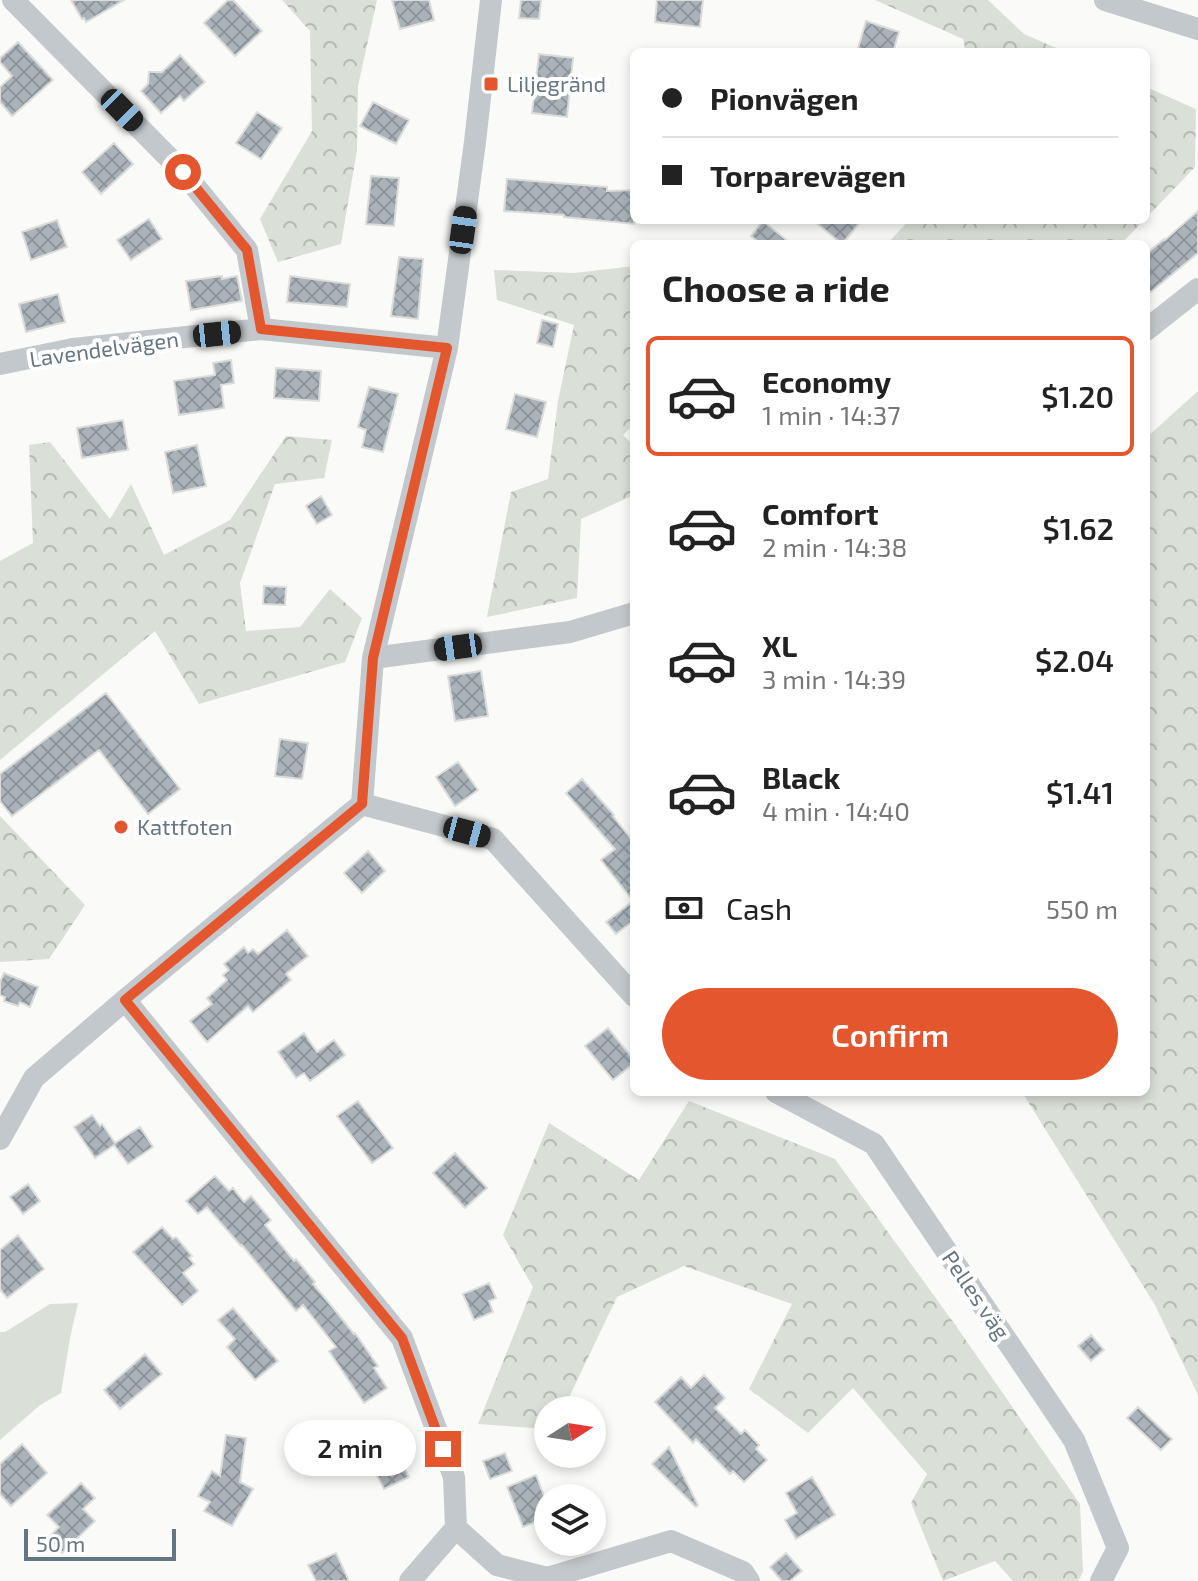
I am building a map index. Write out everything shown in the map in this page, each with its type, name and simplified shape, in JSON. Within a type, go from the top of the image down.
[{"type":"street","points":[[13,0],[183,172],[247,250],[261,329]]},
{"type":"street","points":[[0,1139],[34,1078],[362,804],[373,658],[447,348],[491,0]]},
{"type":"street","points":[[1105,0],[1198,29]]},
{"type":"street","points":[[1150,327],[1198,289]]},
{"type":"street","name":"Lavendelvägen","points":[[0,364],[73,349],[261,329],[447,348]]},
{"type":"street","points":[[373,658],[570,632],[630,614]]},
{"type":"street","points":[[362,804],[493,839],[630,992]]},
{"type":"street","points":[[125,1000],[402,1338],[454,1477],[456,1528],[410,1581]]},
{"type":"street","name":"Pelles väg","points":[[784,1096],[874,1144],[1074,1440],[1118,1548],[1101,1581]]},
{"type":"street","points":[[456,1528],[497,1565],[547,1578],[671,1541],[743,1572],[749,1581]]},
{"type":"green space","points":[[282,0],[377,0],[358,86],[357,150],[341,244],[278,262],[260,219],[312,131],[310,31]]},
{"type":"green space","points":[[875,0],[988,0],[1024,34],[1056,48],[965,48],[963,39]]},
{"type":"green space","points":[[1150,89],[1196,109],[1195,167],[1150,214]]},
{"type":"green space","points":[[905,224],[1140,224],[1125,240],[891,240]]},
{"type":"green space","points":[[630,266],[630,428],[623,435],[630,442],[630,497],[581,519],[577,598],[487,617],[511,492],[548,479],[558,401],[574,325],[497,300],[494,270],[574,273]]},
{"type":"green space","points":[[1198,391],[1198,1395],[1155,1305],[1024,1096],[1150,1096],[1150,434]]},
{"type":"green space","points":[[286,436],[332,440],[324,478],[275,484],[240,583],[246,631],[300,627],[330,589],[362,618],[345,662],[199,704],[155,631],[0,760],[0,561],[33,543],[29,445],[50,442],[110,519],[131,484],[164,555],[230,520]]},
{"type":"green space","points":[[0,816],[85,905],[49,959],[0,962]]},
{"type":"green space","points":[[689,1101],[835,1159],[1080,1504],[1083,1572],[1078,1581],[1013,1581],[995,1561],[943,1581],[911,1503],[927,1474],[853,1388],[808,1433],[749,1389],[792,1304],[684,1266],[617,1297],[570,1396],[534,1396],[534,1428],[478,1424],[533,1287],[503,1235],[549,1123],[639,1180]]},
{"type":"green space","points":[[78,1303],[61,1393],[40,1405],[0,1440],[0,1332],[5,1332],[50,1304]]},
{"type":"building","points":[[71,0],[124,0],[86,22]]},
{"type":"building","points":[[228,0],[233,0],[262,31],[235,56],[204,23]]},
{"type":"building","points":[[392,0],[429,0],[434,20],[400,29]]},
{"type":"building","points":[[521,0],[541,0],[539,19],[519,18]]},
{"type":"building","points":[[657,0],[703,0],[700,27],[655,22]]},
{"type":"building","points":[[866,21],[899,32],[894,48],[858,48]]},
{"type":"building","points":[[18,42],[53,80],[12,116],[0,102],[0,87],[12,76],[0,58]]},
{"type":"building","points":[[539,54],[573,58],[567,117],[532,113]]},
{"type":"building","points":[[180,55],[205,82],[184,101],[180,96],[161,113],[141,91],[148,84],[149,72],[162,72]]},
{"type":"building","points":[[373,102],[409,120],[396,144],[360,126]]},
{"type":"building","points":[[257,112],[282,128],[261,159],[236,143]]},
{"type":"building","points":[[114,143],[133,164],[101,194],[82,172]]},
{"type":"building","points":[[371,176],[399,178],[394,226],[366,224]]},
{"type":"building","points":[[507,179],[607,187],[607,191],[630,190],[630,224],[504,211]]},
{"type":"building","points":[[1198,211],[1198,253],[1150,293],[1150,251]]},
{"type":"building","points":[[149,219],[162,239],[131,260],[117,240]]},
{"type":"building","points":[[57,220],[67,247],[31,260],[22,232]]},
{"type":"building","points":[[761,224],[767,224],[786,240],[756,240],[751,236]]},
{"type":"building","points":[[818,224],[859,224],[845,240],[837,240]]},
{"type":"building","points":[[399,257],[423,259],[418,319],[391,316]]},
{"type":"building","points":[[222,276],[222,279],[237,276],[242,301],[191,310],[186,281]]},
{"type":"building","points":[[290,276],[350,284],[347,307],[287,302]]},
{"type":"building","points":[[58,294],[65,322],[26,332],[19,304]]},
{"type":"building","points":[[542,320],[558,324],[553,347],[537,343]]},
{"type":"building","points":[[231,360],[234,383],[221,385],[224,408],[179,415],[174,381],[215,375],[213,363]]},
{"type":"building","points":[[276,368],[321,371],[319,401],[274,398]]},
{"type":"building","points":[[369,387],[398,394],[383,452],[362,447],[366,430],[358,427]]},
{"type":"building","points":[[515,394],[546,402],[537,437],[506,429]]},
{"type":"building","points":[[123,420],[128,450],[82,458],[77,428]]},
{"type":"building","points":[[197,445],[206,486],[173,493],[165,452]]},
{"type":"building","points":[[321,496],[332,515],[317,524],[306,506]]},
{"type":"building","points":[[264,586],[286,587],[285,605],[263,604]]},
{"type":"building","points":[[481,671],[488,716],[455,721],[448,676]]},
{"type":"building","points":[[106,693],[180,789],[148,814],[99,750],[12,816],[0,801],[0,774]]},
{"type":"building","points":[[280,739],[308,743],[302,779],[275,776]]},
{"type":"building","points":[[458,762],[478,790],[455,806],[436,777]]},
{"type":"building","points":[[582,779],[630,838],[630,897],[601,860],[615,849],[566,793]]},
{"type":"building","points":[[368,851],[385,871],[362,893],[344,873]]},
{"type":"building","points":[[630,903],[630,923],[616,934],[606,922]]},
{"type":"building","points":[[287,930],[308,956],[286,974],[291,980],[253,1012],[248,1006],[207,1042],[190,1021],[212,1004],[207,998],[227,980],[223,975],[229,970],[224,964],[244,947],[248,953],[253,949],[258,954]]},
{"type":"building","points":[[4,973],[38,987],[30,1007],[20,1002],[18,1006],[4,1001],[5,997],[0,995],[0,982]]},
{"type":"building","points":[[608,1028],[630,1055],[630,1066],[613,1080],[585,1046]]},
{"type":"building","points":[[304,1033],[317,1052],[334,1040],[345,1055],[310,1081],[304,1073],[296,1078],[278,1052]]},
{"type":"building","points":[[358,1101],[393,1148],[372,1163],[337,1116]]},
{"type":"building","points":[[92,1115],[115,1143],[140,1127],[153,1147],[128,1164],[114,1145],[95,1158],[74,1127]]},
{"type":"building","points":[[455,1153],[487,1188],[465,1208],[433,1173]]},
{"type":"building","points":[[215,1176],[229,1191],[233,1188],[244,1202],[251,1196],[271,1220],[265,1225],[355,1333],[378,1366],[374,1368],[387,1388],[364,1403],[329,1351],[336,1347],[303,1305],[296,1311],[207,1207],[198,1214],[186,1201]]},
{"type":"building","points":[[28,1184],[40,1201],[23,1214],[10,1197]]},
{"type":"building","points":[[162,1227],[173,1239],[176,1237],[192,1256],[189,1258],[194,1264],[183,1273],[198,1291],[182,1305],[133,1252]]},
{"type":"building","points":[[18,1235],[44,1269],[7,1298],[0,1289],[0,1250]]},
{"type":"building","points":[[489,1283],[496,1298],[489,1301],[493,1312],[474,1320],[463,1294]]},
{"type":"building","points":[[233,1308],[278,1361],[255,1380],[227,1347],[235,1339],[218,1320]]},
{"type":"building","points":[[1091,1335],[1104,1350],[1091,1361],[1078,1346]]},
{"type":"building","points":[[145,1354],[162,1374],[120,1409],[104,1390]]},
{"type":"building","points":[[704,1375],[725,1398],[715,1408],[741,1434],[745,1430],[759,1445],[756,1449],[767,1460],[744,1482],[733,1471],[730,1474],[696,1439],[693,1443],[655,1402],[681,1377],[691,1388]]},
{"type":"building","points":[[1138,1407],[1172,1439],[1161,1450],[1127,1418]]},
{"type":"building","points":[[226,1435],[246,1438],[240,1482],[253,1489],[232,1526],[204,1511],[210,1502],[198,1496],[212,1471],[220,1476]]},
{"type":"building","points":[[390,1438],[409,1477],[384,1489],[364,1450]]},
{"type":"building","points":[[22,1444],[47,1473],[11,1506],[0,1494],[0,1464]]},
{"type":"building","points":[[669,1447],[698,1505],[696,1507],[652,1464]]},
{"type":"building","points":[[505,1453],[512,1471],[490,1479],[483,1461]]},
{"type":"building","points":[[536,1475],[539,1484],[534,1484],[534,1523],[523,1527],[507,1487]]},
{"type":"building","points":[[812,1477],[835,1515],[796,1539],[785,1520],[797,1513],[786,1493]]},
{"type":"building","points":[[81,1483],[95,1498],[83,1509],[95,1521],[62,1553],[48,1538],[59,1527],[47,1515]]},
{"type":"building","points":[[336,1553],[349,1581],[316,1581],[308,1565]]},
{"type":"building","points":[[786,1553],[802,1571],[790,1581],[782,1581],[770,1567]]},
{"type":"place","name":"Liljegränd","points":[[491,84]]},
{"type":"place","name":"Kattfoten","points":[[121,827]]},
{"type":"route","points":[[183,172],[247,250],[261,329],[447,348],[373,658],[362,804],[125,1000],[402,1338],[443,1449]]}]
